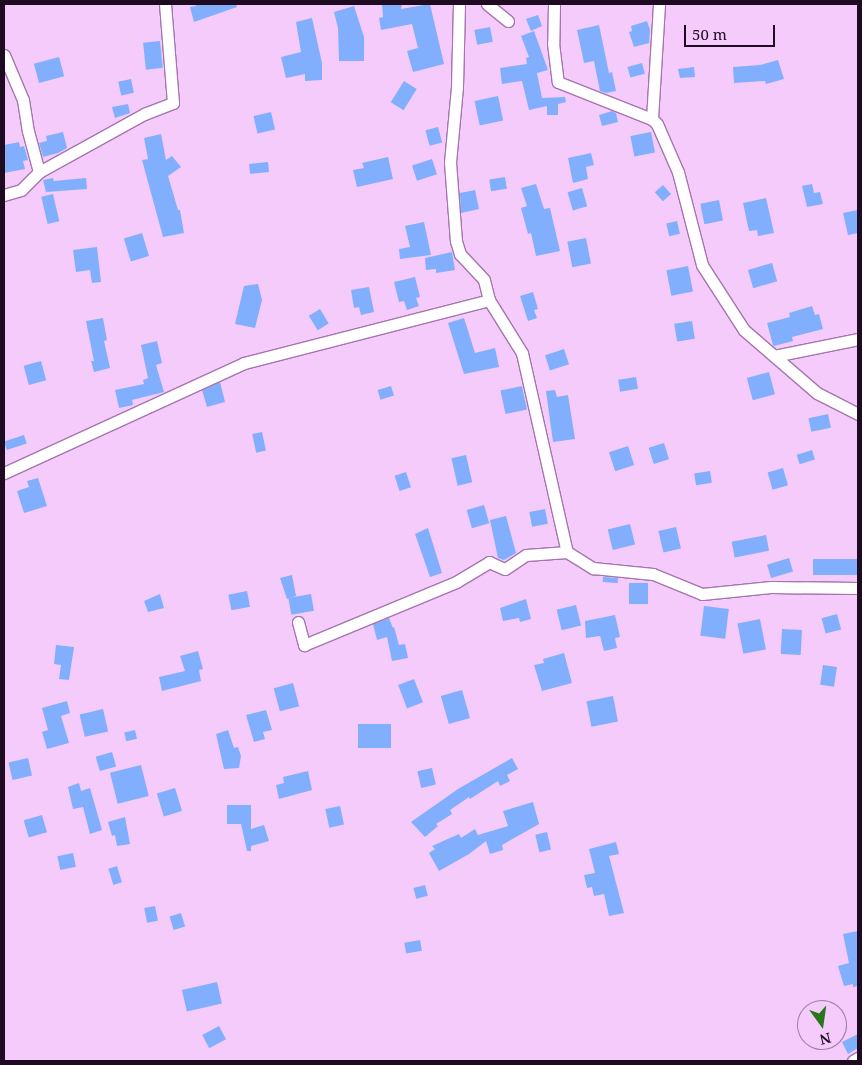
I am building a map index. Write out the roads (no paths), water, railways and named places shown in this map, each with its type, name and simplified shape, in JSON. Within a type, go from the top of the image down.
[{"type":"street","points":[[4,196],[21,190],[39,172],[144,114],[173,103],[165,4]]},
{"type":"street","points":[[459,4],[457,87],[450,162],[456,241],[460,254],[484,280],[489,300],[522,353],[567,552]]},
{"type":"street","points":[[487,4],[508,21]]},
{"type":"street","points":[[554,4],[553,43],[558,82],[652,119],[657,124],[678,172],[702,265],[744,330],[817,393],[858,414]]},
{"type":"street","points":[[652,119],[659,4]]},
{"type":"street","points":[[4,55],[24,100],[28,131],[39,172]]},
{"type":"street","points":[[4,473],[244,363],[489,300]]},
{"type":"street","points":[[774,356],[858,339]]},
{"type":"street","points":[[298,622],[304,645],[456,582],[489,562],[505,569],[526,555],[567,552],[593,568],[653,574],[702,594],[771,587],[858,588]]},
{"type":"street","points":[[853,1061],[858,1058]]}]
